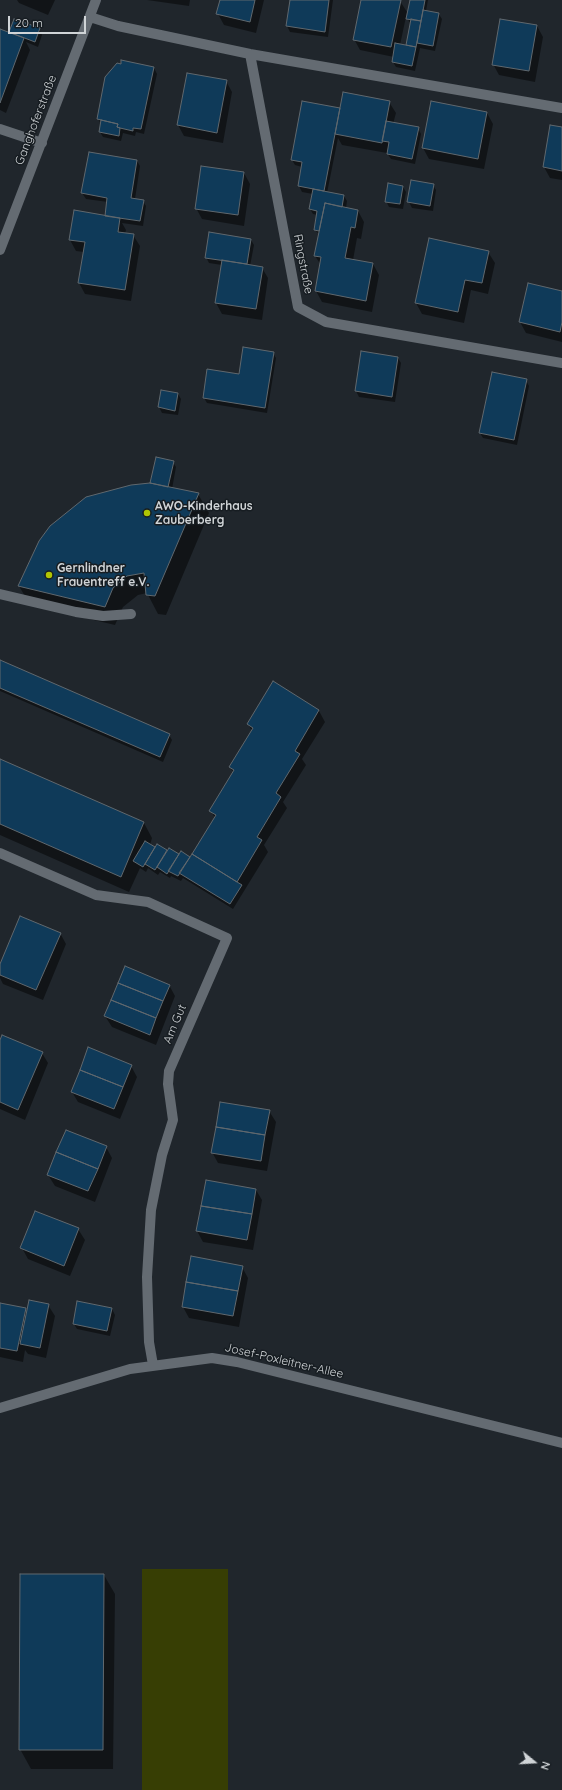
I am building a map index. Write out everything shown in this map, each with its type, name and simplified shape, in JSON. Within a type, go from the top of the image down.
[{"type":"street","name":"Ganghoferstraße","points":[[0,250],[96,0]]},
{"type":"street","points":[[90,16],[118,26],[250,54],[562,108]]},
{"type":"street","name":"Ringstraße","points":[[250,54],[298,307],[326,322],[562,363]]},
{"type":"street","points":[[0,129],[42,143]]},
{"type":"street","points":[[0,594],[76,612],[103,616],[131,614]]},
{"type":"street","name":"Am Gut","points":[[0,853],[96,895],[148,902],[227,938],[169,1072],[168,1084],[173,1120],[162,1155],[151,1210],[147,1277],[149,1342],[153,1365]]},
{"type":"street","name":"Josef-Poxleitner-Allee","points":[[0,1408],[130,1369],[212,1358],[237,1362],[562,1443]]},
{"type":"green space","points":[[142,1569],[228,1569],[228,1790],[142,1790]]},
{"type":"building","points":[[220,0],[255,0],[250,22],[216,14]]},
{"type":"building","points":[[290,0],[329,0],[325,32],[286,26]]},
{"type":"building","points":[[361,0],[401,0],[391,47],[353,40]]},
{"type":"building","points":[[410,0],[425,0],[421,21],[406,19]]},
{"type":"building","points":[[423,10],[439,13],[433,46],[417,43]]},
{"type":"building","points":[[14,19],[40,28],[35,42],[9,32]]},
{"type":"building","points":[[411,19],[421,21],[416,47],[406,45]]},
{"type":"building","points":[[500,19],[537,25],[529,71],[492,65]]},
{"type":"building","points":[[0,29],[24,38],[0,103]]},
{"type":"building","points":[[395,43],[416,47],[412,66],[392,62]]},
{"type":"building","points":[[121,60],[154,67],[141,129],[133,128],[133,131],[117,127],[118,124],[97,119],[105,77],[117,63],[121,64]]},
{"type":"building","points":[[187,73],[227,80],[217,133],[177,125]]},
{"type":"building","points":[[343,92],[390,101],[382,143],[335,134]]},
{"type":"building","points":[[302,101],[340,108],[324,191],[298,186],[302,162],[291,160]]},
{"type":"building","points":[[431,101],[487,112],[478,159],[422,148]]},
{"type":"building","points":[[101,120],[118,124],[117,127],[120,128],[119,136],[99,132]]},
{"type":"building","points":[[386,121],[419,127],[412,159],[387,154],[389,142],[382,141]]},
{"type":"building","points":[[550,125],[562,127],[562,171],[543,167]]},
{"type":"building","points":[[89,152],[137,160],[131,198],[144,200],[140,221],[105,216],[107,198],[81,193]]},
{"type":"building","points":[[201,166],[244,172],[238,215],[195,209]]},
{"type":"building","points":[[411,180],[434,184],[430,206],[407,202]]},
{"type":"building","points":[[388,183],[403,186],[400,204],[385,202]]},
{"type":"building","points":[[313,189],[344,195],[342,207],[325,203],[319,231],[314,230],[317,211],[309,209]]},
{"type":"building","points":[[325,203],[358,210],[355,228],[351,227],[345,258],[373,263],[366,301],[315,291],[321,257],[314,256]]},
{"type":"building","points":[[74,210],[120,218],[118,232],[134,234],[125,290],[78,283],[85,242],[69,240]]},
{"type":"building","points":[[209,232],[251,239],[247,264],[205,258]]},
{"type":"building","points":[[429,238],[489,251],[482,283],[465,280],[458,312],[415,303]]},
{"type":"building","points":[[222,260],[263,267],[256,309],[215,303]]},
{"type":"building","points":[[528,283],[562,291],[562,322],[560,332],[519,322]]},
{"type":"building","points":[[243,347],[274,352],[265,408],[203,398],[207,369],[239,374]]},
{"type":"building","points":[[361,351],[398,357],[392,397],[355,391]]},
{"type":"building","points":[[492,372],[527,379],[514,440],[479,433]]},
{"type":"building","points":[[161,390],[178,393],[175,411],[158,407]]},
{"type":"building","points":[[156,457],[174,461],[168,487],[150,483]]},
{"type":"building","points":[[150,483],[199,493],[155,596],[146,595],[144,573],[127,576],[113,588],[105,607],[18,586],[39,541],[50,526],[86,497],[131,485]]},
{"type":"building","points":[[0,660],[170,734],[160,757],[0,688]]},
{"type":"building","points":[[273,681],[319,710],[295,751],[300,754],[276,793],[281,797],[257,837],[262,840],[237,882],[192,854],[216,815],[209,811],[234,770],[229,767],[253,728],[247,724]]},
{"type":"building","points":[[0,759],[144,822],[121,877],[0,824]]},
{"type":"building","points":[[145,841],[155,847],[143,867],[133,861]]},
{"type":"building","points":[[157,844],[167,850],[155,870],[145,864]]},
{"type":"building","points":[[169,848],[179,854],[167,874],[157,867]]},
{"type":"building","points":[[181,851],[190,857],[178,876],[168,871]]},
{"type":"building","points":[[192,854],[242,885],[230,904],[179,873]]},
{"type":"building","points":[[20,916],[61,933],[36,990],[0,975],[0,964]]},
{"type":"building","points":[[125,966],[170,985],[163,1001],[118,983]]},
{"type":"building","points":[[118,983],[163,1001],[156,1018],[111,1000]]},
{"type":"building","points":[[111,1000],[156,1018],[150,1035],[104,1016]]},
{"type":"building","points":[[2,1035],[43,1052],[18,1110],[0,1102],[0,1040]]},
{"type":"building","points":[[88,1047],[132,1065],[123,1087],[80,1070]]},
{"type":"building","points":[[80,1070],[123,1087],[114,1109],[71,1092]]},
{"type":"building","points":[[220,1102],[270,1110],[265,1135],[216,1127]]},
{"type":"building","points":[[216,1127],[265,1135],[261,1161],[211,1153]]},
{"type":"building","points":[[66,1130],[107,1146],[98,1169],[56,1152]]},
{"type":"building","points":[[56,1152],[98,1169],[88,1191],[47,1175]]},
{"type":"building","points":[[206,1180],[256,1189],[252,1214],[201,1206]]},
{"type":"building","points":[[201,1206],[252,1214],[247,1240],[196,1231]]},
{"type":"building","points":[[35,1211],[79,1228],[64,1266],[20,1248]]},
{"type":"building","points":[[191,1256],[243,1266],[238,1291],[186,1282]]},
{"type":"building","points":[[186,1282],[238,1291],[233,1316],[182,1307]]},
{"type":"building","points":[[29,1300],[49,1304],[40,1348],[20,1344]]},
{"type":"building","points":[[77,1301],[112,1308],[107,1331],[73,1324]]},
{"type":"building","points":[[0,1303],[26,1308],[17,1351],[0,1348]]},
{"type":"building","points":[[20,1574],[104,1574],[103,1750],[19,1750]]},
{"type":"place","name":"AWO-Kinderhaus Zauberberg","points":[[147,513]]},
{"type":"place","name":"Gernlindner Frauentreff e.V.","points":[[49,575]]}]
